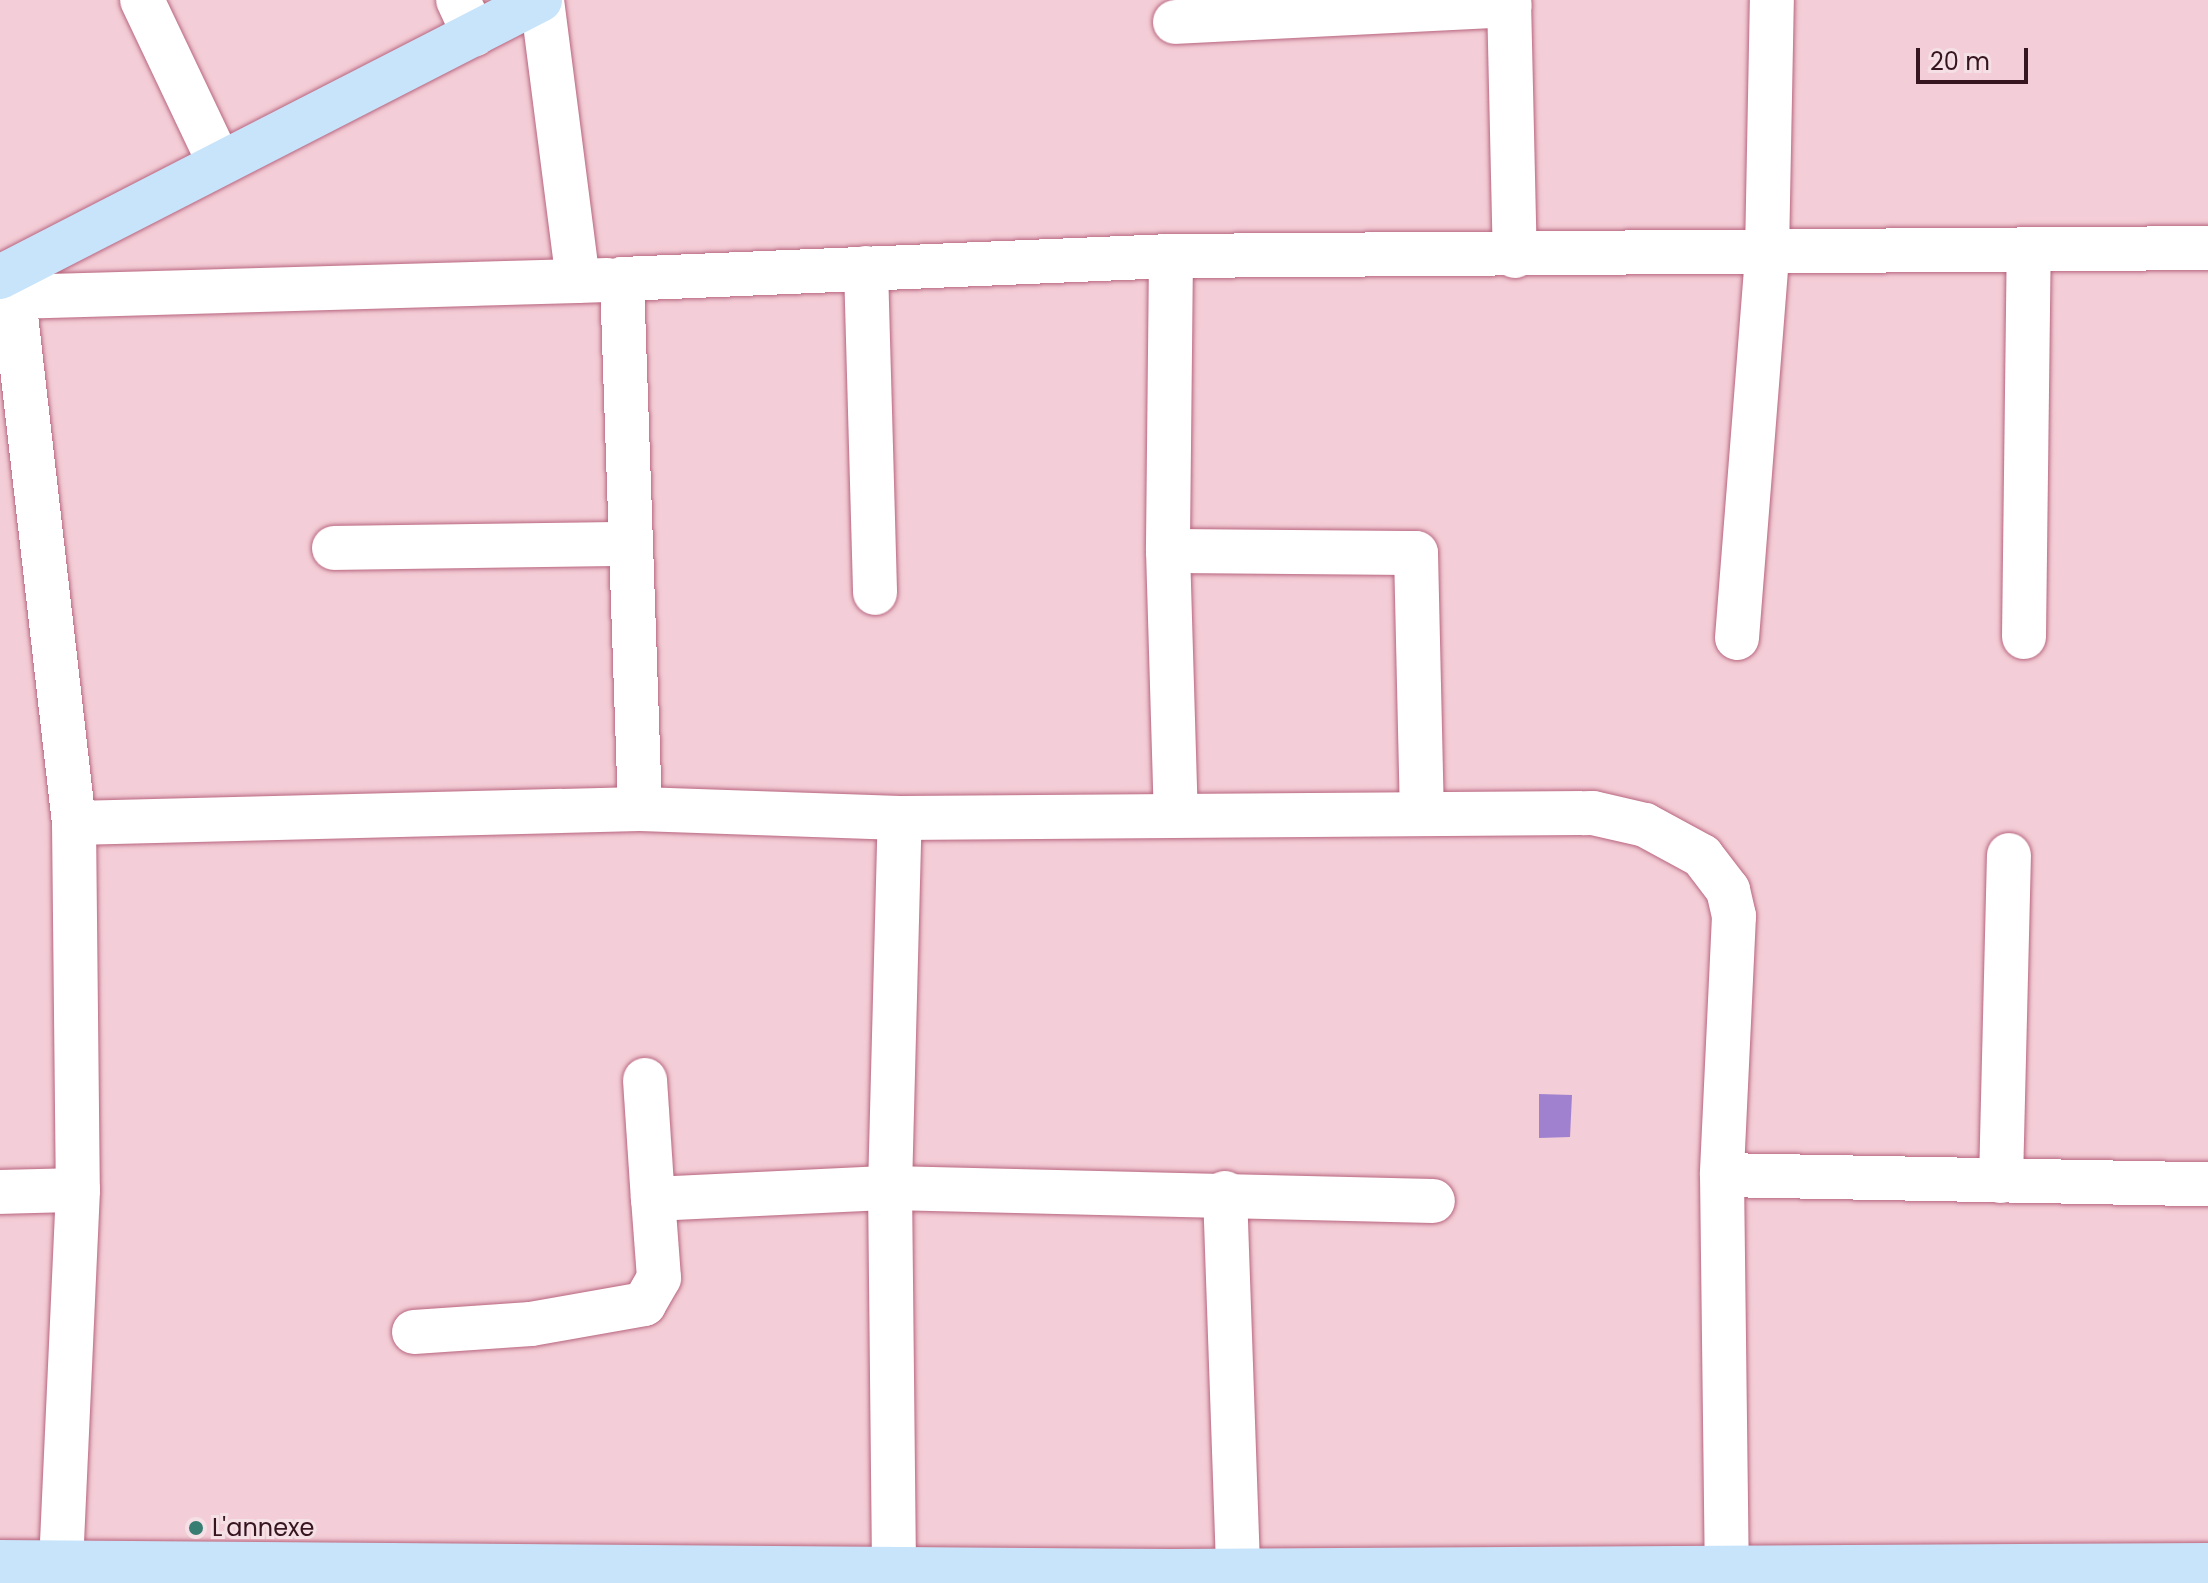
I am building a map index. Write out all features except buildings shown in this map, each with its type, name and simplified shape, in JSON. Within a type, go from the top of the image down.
[{"type":"main road","points":[[8,282],[466,17],[541,0]]},
{"type":"main road","points":[[0,1562],[60,1572],[613,1573],[894,1567],[1170,1577],[1238,1570],[1728,1573],[2208,1565]]},
{"type":"street","points":[[142,0],[218,160]]},
{"type":"street","points":[[541,0],[578,281]]},
{"type":"street","points":[[1737,638],[1767,253],[1772,0]]},
{"type":"street","points":[[1175,22],[1510,2],[1515,256]]},
{"type":"street","points":[[60,1572],[78,1190],[74,823],[8,282],[578,281],[1171,256],[2029,253],[2208,248]]},
{"type":"street","points":[[2024,637],[2029,253]]},
{"type":"street","points":[[1171,256],[1168,551],[1176,814]]},
{"type":"street","points":[[866,268],[875,593]]},
{"type":"street","points":[[622,279],[640,809]]},
{"type":"street","points":[[334,548],[630,544]]},
{"type":"street","points":[[1168,551],[1416,553],[1422,812]]},
{"type":"street","points":[[74,823],[640,809],[900,818],[1593,813],[1645,825],[1702,856],[1728,890],[1734,916],[1722,1175],[1728,1573]]},
{"type":"street","points":[[894,1567],[890,1188],[900,818]]},
{"type":"street","points":[[2001,1181],[2009,855]]},
{"type":"street","points":[[414,1332],[531,1324],[644,1304],[659,1278],[645,1080]]},
{"type":"street","points":[[1722,1175],[2208,1184]]},
{"type":"street","points":[[653,1199],[890,1188],[1225,1193],[1433,1201]]},
{"type":"street","points":[[0,1192],[78,1190]]},
{"type":"street","points":[[1225,1193],[1238,1570]]},
{"type":"shaded area","points":[[1539,1094],[1572,1095],[1570,1137],[1539,1138]]},
{"type":"place","name":"L'annexe","points":[[196,1528]]}]
